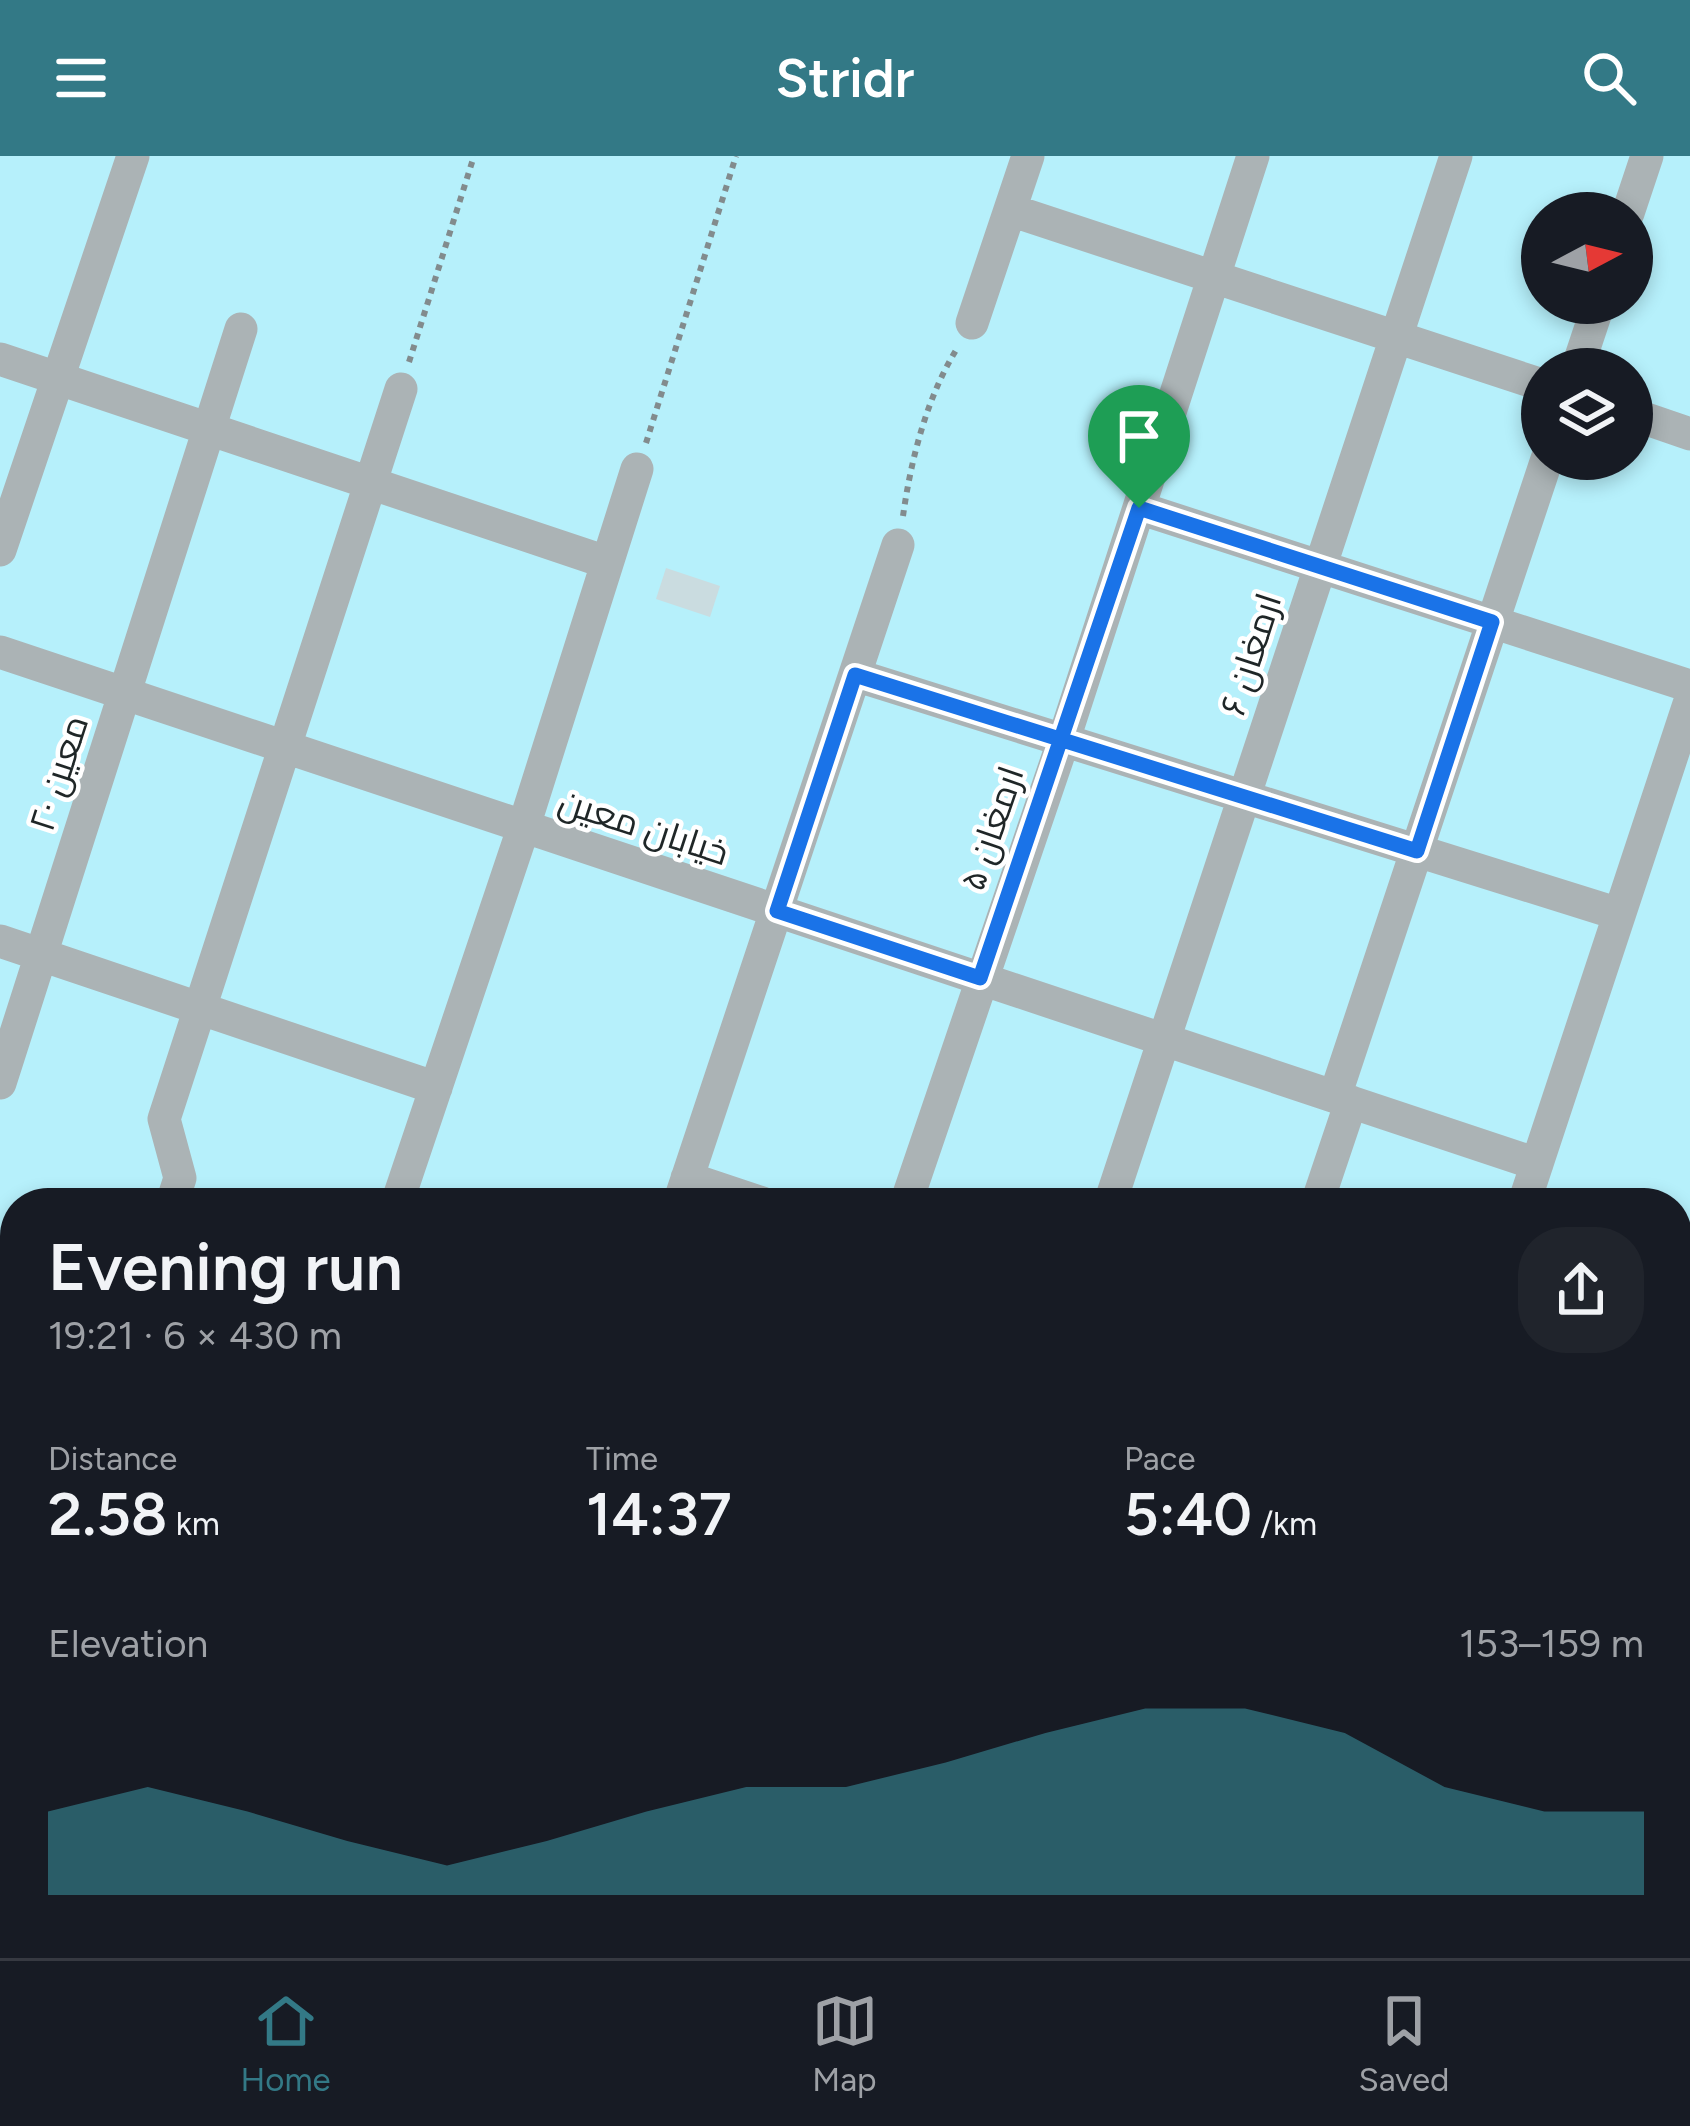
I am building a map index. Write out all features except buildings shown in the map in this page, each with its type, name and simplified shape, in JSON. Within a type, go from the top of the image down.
[{"type":"street","points":[[0,550],[133,156]]},
{"type":"street","points":[[972,323],[1028,156]]},
{"type":"street","name":"ارمغان ۵","points":[[911,1188],[1064,740],[1253,156]]},
{"type":"street","name":"ارمغان ۶","points":[[1115,1188],[1456,156]]},
{"type":"street","points":[[1635,192],[1647,156]]},
{"type":"street","points":[[1010,210],[1521,378]]},
{"type":"street","name":"معین ۲۰","points":[[0,1083],[241,329]]},
{"type":"street","points":[[0,359],[607,562]]},
{"type":"street","points":[[177,1188],[180,1178],[164,1119],[400,389]]},
{"type":"street","points":[[1653,422],[1690,434]]},
{"type":"street","points":[[402,1188],[637,469]]},
{"type":"street","points":[[1320,1188],[1417,851],[1540,480]]},
{"type":"street","points":[[1139,508],[1690,686]]},
{"type":"street","points":[[684,1188],[898,545]]},
{"type":"street","name":"خیابان معین","points":[[0,652],[1537,1164]]},
{"type":"street","points":[[855,675],[1619,914]]},
{"type":"street","points":[[1529,1188],[1690,701]]},
{"type":"street","points":[[0,941],[436,1088]]},
{"type":"path","points":[[400,389],[474,156]]},
{"type":"path","points":[[637,469],[736,156]]},
{"type":"path","points":[[898,545],[907,488],[927,415],[941,374],[972,323]]},
{"type":"shaded area","points":[[0,156],[1690,156],[1690,1188],[0,1188]]},
{"type":"route","points":[[1139,508],[1064,740],[980,978],[777,911],[855,675],[1064,740],[1245,796],[1417,851],[1492,622],[1139,508]]}]
